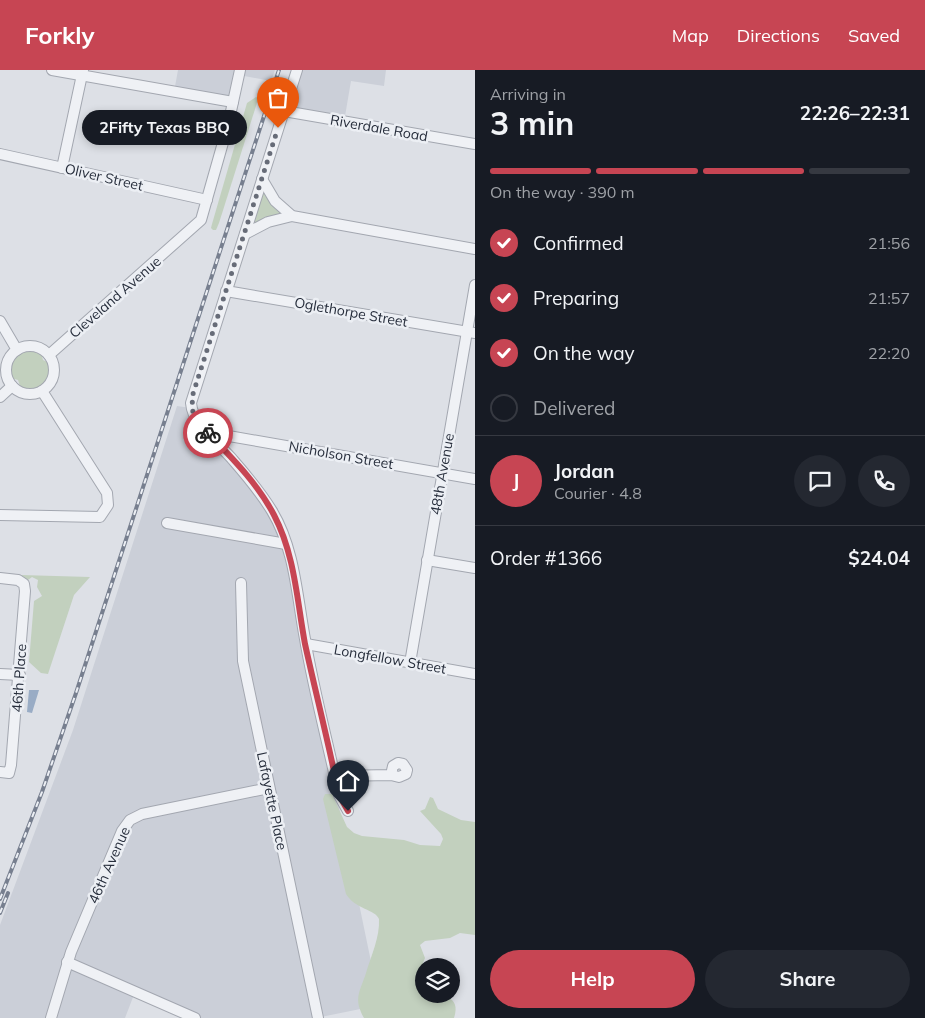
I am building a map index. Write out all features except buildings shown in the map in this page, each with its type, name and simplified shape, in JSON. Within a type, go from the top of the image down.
[{"type":"street","points":[[52,70],[83,73],[233,102]]},
{"type":"street","name":"Cleveland Avenue","points":[[49,355],[181,239],[200,220],[207,200],[240,70]]},
{"type":"street","points":[[297,70],[191,403],[196,419],[232,458],[266,502],[278,523],[294,574],[306,644],[339,795],[348,811]]},
{"type":"street","points":[[62,168],[83,73]]},
{"type":"street","name":"Riverdale Road","points":[[284,111],[475,144]]},
{"type":"street","name":"Oliver Street","points":[[0,154],[207,200]]},
{"type":"street","points":[[262,179],[275,201],[292,216]]},
{"type":"street","points":[[245,234],[268,222],[292,216],[475,249]]},
{"type":"street","name":"48th Avenue","points":[[410,663],[442,473],[471,332],[475,285]]},
{"type":"street","name":"Oglethorpe Street","points":[[226,291],[471,332]]},
{"type":"street","points":[[0,321],[17,350]]},
{"type":"street","points":[[32,346],[42,348],[49,355],[54,363],[54,374],[49,385],[42,391],[26,394],[12,386],[6,375],[6,366],[17,350],[32,346]]},
{"type":"street","points":[[0,397],[12,386]]},
{"type":"street","points":[[0,515],[101,516],[108,505],[106,493],[42,391]]},
{"type":"street","name":"Nicholson Street","points":[[206,432],[475,479]]},
{"type":"street","points":[[167,523],[286,544]]},
{"type":"street","points":[[427,560],[475,568]]},
{"type":"street","name":"46th Place","points":[[0,578],[18,580],[24,584],[20,676],[5,772]]},
{"type":"street","name":"Lafayette Place","points":[[241,583],[243,661],[318,1018]]},
{"type":"street","name":"Longfellow Street","points":[[306,644],[475,674]]},
{"type":"street","points":[[0,674],[20,676]]},
{"type":"street","points":[[335,776],[390,774]]},
{"type":"street","name":"46th Avenue","points":[[51,1018],[67,962],[122,830],[130,820],[142,814],[270,788]]},
{"type":"street","points":[[67,962],[195,1018]]},
{"type":"shaded area","points":[[178,70],[275,70],[271,81],[239,75],[233,102],[174,92]]},
{"type":"shaded area","points":[[297,70],[386,70],[384,86],[351,81],[344,122],[284,111]]},
{"type":"shaded area","points":[[177,406],[191,408],[232,458],[282,532],[380,1005],[316,1018],[195,1018],[135,992],[125,1018],[0,1018],[0,925],[73,730]]},
{"type":"green space","points":[[256,97],[258,98],[256,106],[219,223],[216,230],[213,230],[211,228],[212,224],[247,103]]},
{"type":"green space","points":[[262,179],[291,216],[245,234]]},
{"type":"green space","points":[[28,349],[41,352],[43,360],[52,364],[49,382],[34,391],[21,389],[18,380],[11,378],[9,370],[15,356]]},
{"type":"green space","points":[[21,575],[90,577],[74,595],[48,674],[41,673],[29,662],[34,601],[42,596],[37,587],[38,580],[32,577],[28,580]]},
{"type":"green space","points":[[325,794],[332,794],[347,827],[354,833],[362,836],[404,840],[420,845],[440,846],[443,839],[441,834],[420,811],[425,809],[430,797],[433,798],[438,809],[461,820],[475,822],[475,935],[460,933],[450,938],[425,941],[420,945],[425,958],[415,958],[415,1003],[454,1003],[456,1010],[454,1018],[364,1018],[358,1000],[377,940],[379,919],[374,913],[355,903],[346,894],[323,799]]},
{"type":"water","points":[[29,690],[39,690],[32,713],[27,712]]},
{"type":"railway","points":[[0,899],[42,792],[76,693],[279,70]]},
{"type":"railway","points":[[0,913],[8,893]]},
{"type":"way so far","points":[[208,433],[193,414],[191,408],[192,397],[278,128]]},
{"type":"place","name":"2Fifty Texas BBQ","points":[[278,128]]},
{"type":"route","points":[[208,433],[253,484],[274,514],[282,532],[294,574],[306,644],[339,795],[348,811]]}]
